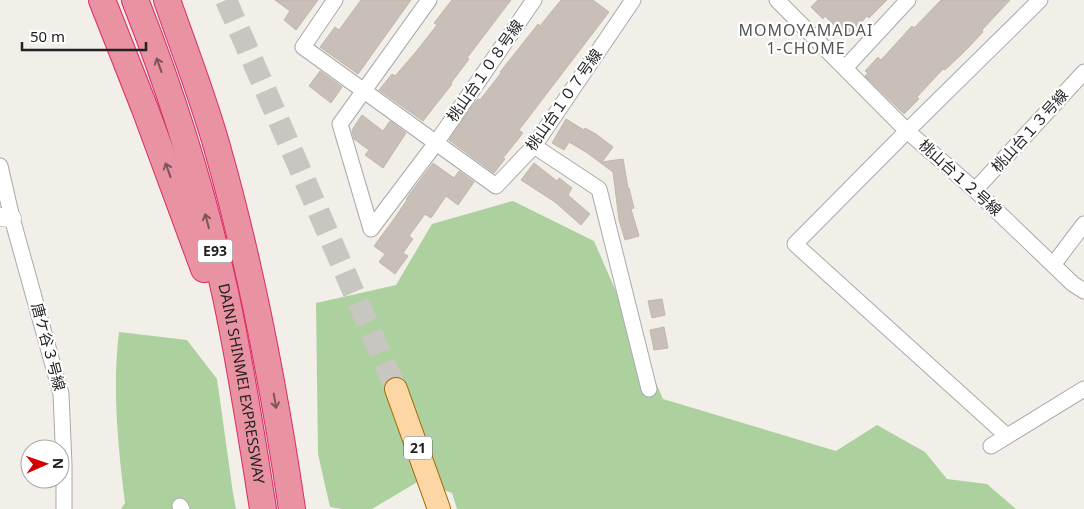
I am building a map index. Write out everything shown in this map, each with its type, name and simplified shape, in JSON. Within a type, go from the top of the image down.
[{"type":"highway","points":[[102,0],[198,252],[235,371],[254,450]]},
{"type":"highway","name":"DAINI SHINMEI EXPRESSWAY","points":[[136,0],[167,87],[208,223],[226,296],[263,509]]},
{"type":"highway","name":"DAINI SHINMEI EXPRESSWAY","points":[[167,0],[216,145],[253,287],[268,361],[292,509]]},
{"type":"highway","points":[[185,0],[228,143],[245,215],[258,285],[268,361]]},
{"type":"main road","name":"21","points":[[396,389],[439,509]]},
{"type":"street","name":"桃山台１０７号線","points":[[335,0],[303,47],[496,186],[534,146],[633,0]]},
{"type":"street","points":[[365,92],[429,0]]},
{"type":"street","name":"桃山台１０８号線","points":[[365,92],[340,124],[370,229],[436,143],[534,0]]},
{"type":"street","points":[[845,68],[908,0]]},
{"type":"street","name":"桃山台１２号線","points":[[1040,0],[907,131],[975,190],[1073,284],[1084,291]]},
{"type":"street","points":[[780,1],[907,131],[795,244],[1007,436]]},
{"type":"street","name":"桃山台１３号線","points":[[975,190],[1084,72]]},
{"type":"street","points":[[534,146],[599,189],[649,389]]},
{"type":"street","name":"唐ケ谷３号線","points":[[0,166],[6,217],[61,394],[64,509]]},
{"type":"street","points":[[1053,265],[1084,224]]},
{"type":"street","points":[[991,446],[1084,389]]},
{"type":"green space","points":[[513,201],[594,241],[663,399],[836,451],[877,425],[925,452],[947,479],[987,484],[1016,509],[457,509],[452,493],[419,481],[372,509],[330,507],[318,454],[316,303],[396,285],[432,224]]},
{"type":"green space","points":[[119,332],[187,340],[217,379],[236,509],[121,509],[125,503],[118,439],[116,396]]},
{"type":"building","points":[[275,0],[318,0],[296,30],[284,20],[290,11]]},
{"type":"building","points":[[361,0],[411,0],[358,74],[320,47],[335,27],[339,30]]},
{"type":"building","points":[[452,0],[511,0],[467,58],[469,59],[452,84],[423,121],[379,90],[392,74],[395,76],[415,53],[437,25],[434,23]]},
{"type":"building","points":[[561,0],[593,0],[609,12],[519,130],[523,133],[503,158],[505,159],[494,173],[449,140],[472,106],[478,99],[480,100],[538,24],[540,26]]},
{"type":"building","points":[[818,0],[887,0],[869,18],[867,16],[847,38],[825,16],[823,19],[811,7]]},
{"type":"building","points":[[941,0],[1010,0],[965,51],[945,70],[943,69],[917,97],[919,99],[904,114],[865,76],[868,73],[865,71],[878,57],[881,60],[912,26],[914,28]]},
{"type":"building","points":[[320,71],[342,87],[331,103],[309,86]]},
{"type":"building","points":[[362,115],[383,131],[390,121],[406,133],[383,168],[365,155],[369,150],[354,139],[352,130]]},
{"type":"building","points":[[566,119],[584,130],[585,128],[596,134],[613,147],[602,162],[623,159],[634,208],[631,209],[639,236],[625,240],[619,220],[613,172],[569,142],[564,150],[552,143]]},
{"type":"building","points":[[433,163],[454,178],[459,171],[474,182],[458,205],[446,196],[431,218],[425,214],[409,236],[413,239],[403,253],[408,256],[395,274],[379,262],[385,254],[374,246]]},
{"type":"building","points":[[534,163],[557,181],[559,178],[572,188],[568,195],[590,214],[581,225],[555,202],[521,180]]},
{"type":"building","points":[[662,299],[665,315],[652,318],[648,301]]},
{"type":"building","points":[[664,327],[668,348],[654,350],[650,330]]},
{"type":"tunnel","points":[[226,0],[396,389]]},
{"type":"district","name":"MOMOYAMADAI 1-CHOME","points":[[806,39]]}]
